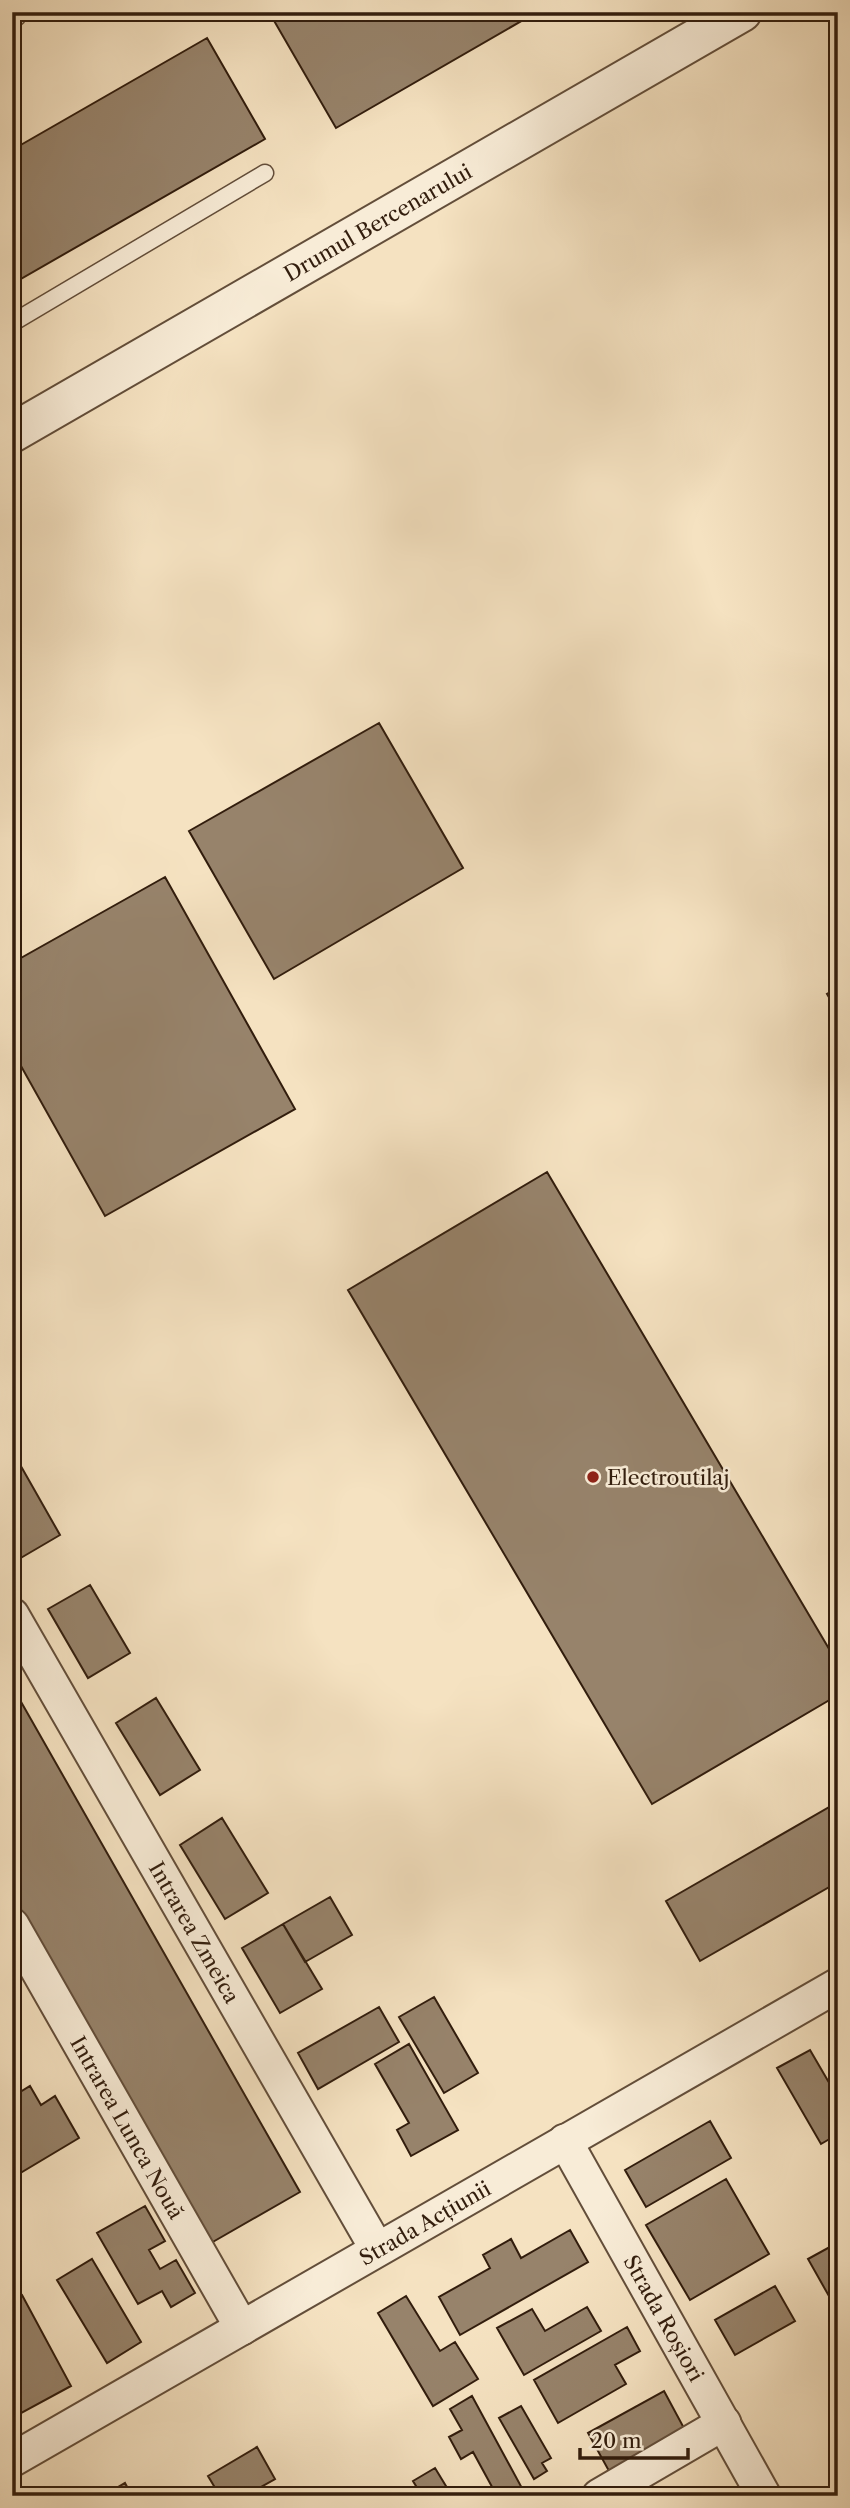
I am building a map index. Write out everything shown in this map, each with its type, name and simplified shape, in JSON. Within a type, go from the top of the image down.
[{"type":"street","name":"Drumul Bercenarului","points":[[12,433],[742,12]]},
{"type":"street","name":"Intrarea Zmeica","points":[[12,1615],[377,2249]]},
{"type":"street","name":"Intrarea Lunca Nouă","points":[[12,1925],[243,2328]]},
{"type":"street","name":"Strada Acțiunii","points":[[12,2460],[838,1985]]},
{"type":"street","name":"Strada Roșiori","points":[[565,2141],[764,2496]]},
{"type":"street","points":[[599,2496],[723,2423]]},
{"type":"lane","points":[[12,323],[265,173]]},
{"type":"building","points":[[269,12],[537,12],[336,128]]},
{"type":"building","points":[[207,38],[265,139],[12,284],[12,150]]},
{"type":"building","points":[[379,723],[463,868],[274,979],[189,831]]},
{"type":"building","points":[[165,877],[295,1109],[105,1216],[12,1050],[12,963]]},
{"type":"building","points":[[838,988],[838,1013],[827,994]]},
{"type":"building","name":"Electroutilaj","points":[[547,1172],[838,1664],[838,1695],[652,1804],[348,1290]]},
{"type":"building","points":[[18,1461],[60,1535],[19,1559],[12,1547],[12,1464]]},
{"type":"building","points":[[90,1585],[130,1653],[88,1678],[48,1609]]},
{"type":"building","points":[[12,1686],[300,2192],[211,2243],[12,1894]]},
{"type":"building","points":[[156,1698],[200,1770],[160,1795],[116,1723]]},
{"type":"building","points":[[838,1802],[838,1882],[700,1961],[666,1901]]},
{"type":"building","points":[[222,1818],[268,1893],[225,1919],[180,1845]]},
{"type":"building","points":[[330,1897],[352,1935],[305,1962],[283,1924]]},
{"type":"building","points":[[283,1924],[322,1989],[280,2013],[242,1948]]},
{"type":"building","points":[[434,1997],[478,2073],[444,2093],[399,2017]]},
{"type":"building","points":[[379,2007],[399,2042],[318,2089],[298,2053]]},
{"type":"building","points":[[409,2044],[458,2130],[411,2156],[397,2130],[409,2123],[375,2064]]},
{"type":"building","points":[[810,2050],[838,2098],[838,2134],[821,2144],[777,2068]]},
{"type":"building","points":[[30,2086],[41,2105],[55,2096],[79,2138],[12,2178],[12,2097]]},
{"type":"building","points":[[710,2121],[731,2158],[646,2207],[625,2170]]},
{"type":"building","points":[[726,2179],[769,2254],[690,2300],[646,2225]]},
{"type":"building","points":[[145,2206],[165,2241],[149,2250],[160,2269],[176,2260],[195,2293],[171,2307],[162,2291],[138,2304],[97,2233]]},
{"type":"building","points":[[570,2230],[588,2262],[460,2335],[439,2297],[490,2268],[483,2255],[511,2239],[521,2258]]},
{"type":"building","points":[[838,2243],[838,2312],[808,2259]]},
{"type":"building","points":[[92,2259],[141,2342],[107,2363],[57,2280]]},
{"type":"building","points":[[775,2286],[795,2321],[735,2355],[715,2320]]},
{"type":"building","points":[[22,2295],[71,2386],[14,2417],[12,2300]]},
{"type":"building","points":[[406,2296],[440,2351],[455,2342],[478,2379],[433,2406],[378,2313]]},
{"type":"building","points":[[587,2307],[601,2331],[524,2375],[497,2328],[532,2309],[545,2331]]},
{"type":"building","points":[[627,2327],[640,2351],[615,2365],[626,2384],[558,2423],[534,2380]]},
{"type":"building","points":[[664,2391],[685,2430],[609,2471],[588,2433]]},
{"type":"building","points":[[472,2396],[523,2490],[512,2496],[497,2496],[473,2452],[461,2459],[449,2437],[462,2430],[450,2409]]},
{"type":"building","points":[[521,2406],[551,2458],[542,2463],[547,2471],[534,2479],[499,2418]]},
{"type":"building","points":[[257,2447],[275,2479],[245,2496],[220,2496],[208,2476]]},
{"type":"building","points":[[435,2468],[452,2496],[422,2496],[413,2481]]},
{"type":"building","points":[[125,2483],[132,2496],[103,2496]]},
{"type":"place","name":"Electroutilaj","points":[[593,1477]]}]
